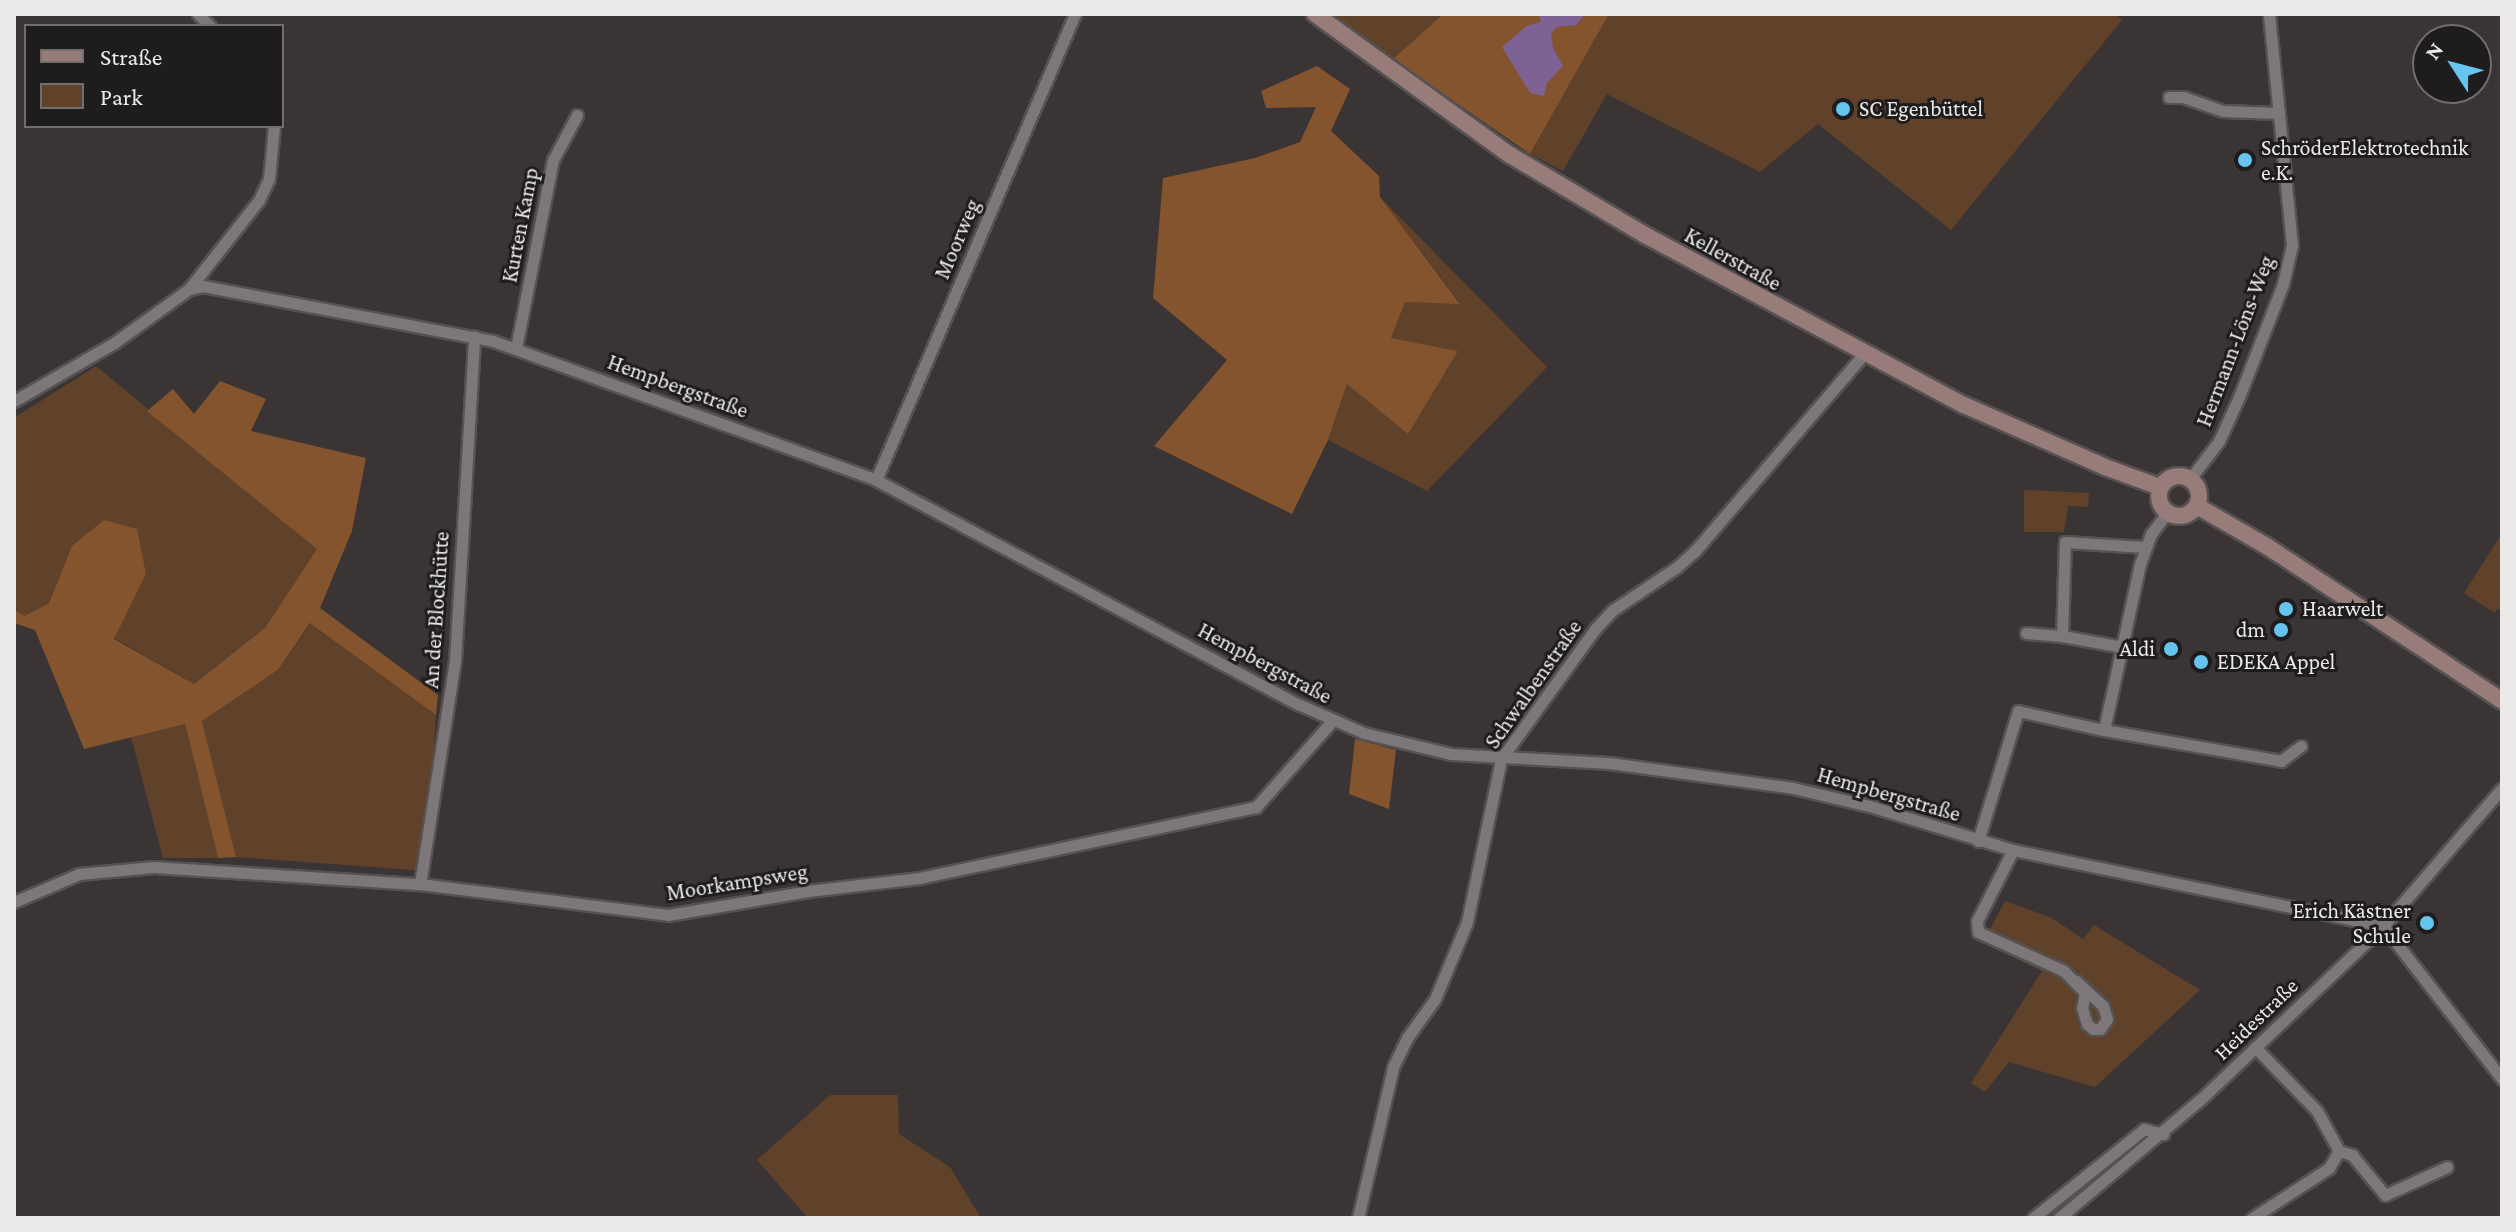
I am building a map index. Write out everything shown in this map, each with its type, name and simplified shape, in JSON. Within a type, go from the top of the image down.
[{"type":"main road","name":"Kellerstraße","points":[[1315,14],[1454,117],[1557,185],[1864,354],[1964,405],[2128,477],[2160,487]]},
{"type":"main road","points":[[2177,476],[2190,479],[2199,491],[2197,506],[2189,514],[2178,517],[2167,513],[2159,501],[2160,487],[2177,476]]},
{"type":"main road","points":[[2197,506],[2268,547],[2502,701]]},
{"type":"street","name":"Moorweg","points":[[876,480],[1075,14]]},
{"type":"street","name":"Hermann-Löns-Weg","points":[[2190,479],[2219,441],[2239,397],[2283,284],[2292,245],[2269,14]]},
{"type":"street","points":[[2169,97],[2183,97],[2223,111],[2279,113]]},
{"type":"street","name":"Kurten Kamp","points":[[516,348],[553,160],[577,115]]},
{"type":"street","points":[[14,401],[114,343],[189,289],[259,200],[269,179],[274,128]]},
{"type":"street","name":"Hempbergstraße","points":[[189,289],[203,286],[228,290],[474,337],[516,348],[876,480],[1332,721],[1404,745],[1501,759],[1609,763],[1793,788],[1870,806],[2013,850],[2383,926]]},
{"type":"street","name":"An der Blockhütte","points":[[420,884],[455,661],[474,337]]},
{"type":"street","name":"Schwalbenstraße","points":[[1358,1218],[1393,1067],[1407,1038],[1435,999],[1467,922],[1501,759],[1595,629],[1613,610],[1677,567],[1695,551],[1864,354]]},
{"type":"street","points":[[2104,730],[2132,593],[2145,547],[2167,513]]},
{"type":"street","points":[[2062,636],[2065,542],[2145,547]]},
{"type":"street","points":[[2026,633],[2123,647]]},
{"type":"street","points":[[1978,841],[2018,711],[2104,730],[2281,761],[2301,746]]},
{"type":"street","name":"Moorkampsweg","points":[[14,902],[79,874],[154,867],[420,884],[668,915],[808,891],[919,878],[1256,807],[1332,721]]},
{"type":"street","name":"Heidestraße","points":[[2059,1218],[2163,1134],[2383,926],[2502,788]]},
{"type":"street","points":[[2013,850],[1977,921],[1978,932],[2064,971],[2076,981]]},
{"type":"street","points":[[2383,926],[2502,1079]]},
{"type":"street","points":[[2255,1047],[2317,1111],[2339,1151],[2352,1155],[2385,1195],[2447,1167]]},
{"type":"street","points":[[2033,1218],[2144,1129],[2163,1134]]},
{"type":"street","points":[[2252,1218],[2329,1168],[2339,1151]]},
{"type":"green space","points":[[1332,14],[1443,14],[1393,59]]},
{"type":"green space","name":"SC Egenbüttel","points":[[1609,14],[2115,14],[2122,20],[1951,230],[1818,124],[1760,172],[1607,94],[1563,171],[1530,154]]},
{"type":"green space","points":[[1380,197],[1547,367],[1427,491],[1328,440],[1347,383],[1408,433],[1458,351],[1390,338],[1405,302],[1460,303]]},
{"type":"green space","points":[[96,366],[318,549],[265,628],[194,684],[114,638],[146,574],[72,546],[49,603],[25,617],[14,610],[14,418]]},
{"type":"green space","points":[[2024,490],[2089,493],[2088,507],[2068,506],[2064,532],[2024,532]]},
{"type":"green space","points":[[2502,533],[2502,611],[2497,609],[2495,613],[2464,593]]},
{"type":"green space","points":[[311,623],[436,715],[426,871],[236,857],[202,721],[278,670]]},
{"type":"green space","points":[[185,724],[218,858],[163,858],[131,737]]},
{"type":"green space","points":[[2005,901],[2052,918],[2083,939],[2094,925],[2200,990],[2095,1087],[2009,1062],[1985,1092],[1971,1083],[2042,971],[1983,942]]},
{"type":"green space","points":[[830,1095],[898,1095],[899,1134],[950,1167],[981,1218],[808,1218],[757,1160]]},
{"type":"shaded area","points":[[1443,14],[1609,14],[1530,154],[1393,59]]},
{"type":"shaded area","points":[[1539,14],[1585,14],[1576,25],[1557,27],[1551,33],[1553,48],[1563,66],[1547,83],[1544,96],[1530,93],[1502,47],[1527,26],[1541,22]]},
{"type":"shaded area","points":[[1317,66],[1350,89],[1331,131],[1379,176],[1380,197],[1460,304],[1405,302],[1391,338],[1458,351],[1408,434],[1347,384],[1328,440],[1292,514],[1154,446],[1227,360],[1153,298],[1163,178],[1255,158],[1300,142],[1316,107],[1266,108],[1261,91]]},
{"type":"shaded area","points":[[220,381],[266,399],[251,431],[366,458],[352,531],[320,608],[438,695],[436,715],[310,623],[278,670],[202,721],[236,857],[218,858],[185,724],[84,749],[35,630],[14,623],[14,610],[25,616],[49,603],[72,546],[104,520],[137,529],[146,574],[114,639],[194,684],[265,628],[317,549],[147,411],[173,389],[194,414]]},
{"type":"shaded area","points":[[1355,739],[1396,750],[1389,809],[1349,794]]},
{"type":"place","name":"SC Egenbüttel","points":[[1843,109]]},
{"type":"place","name":"SchröderElektrotechnik e.K.","points":[[2245,160]]},
{"type":"place","name":"Haarwelt","points":[[2286,609]]},
{"type":"place","name":"dm","points":[[2281,630]]},
{"type":"place","name":"Aldi","points":[[2171,649]]},
{"type":"place","name":"EDEKA Appel","points":[[2201,662]]},
{"type":"place","name":"Erich Kästner Schule","points":[[2427,923]]}]
